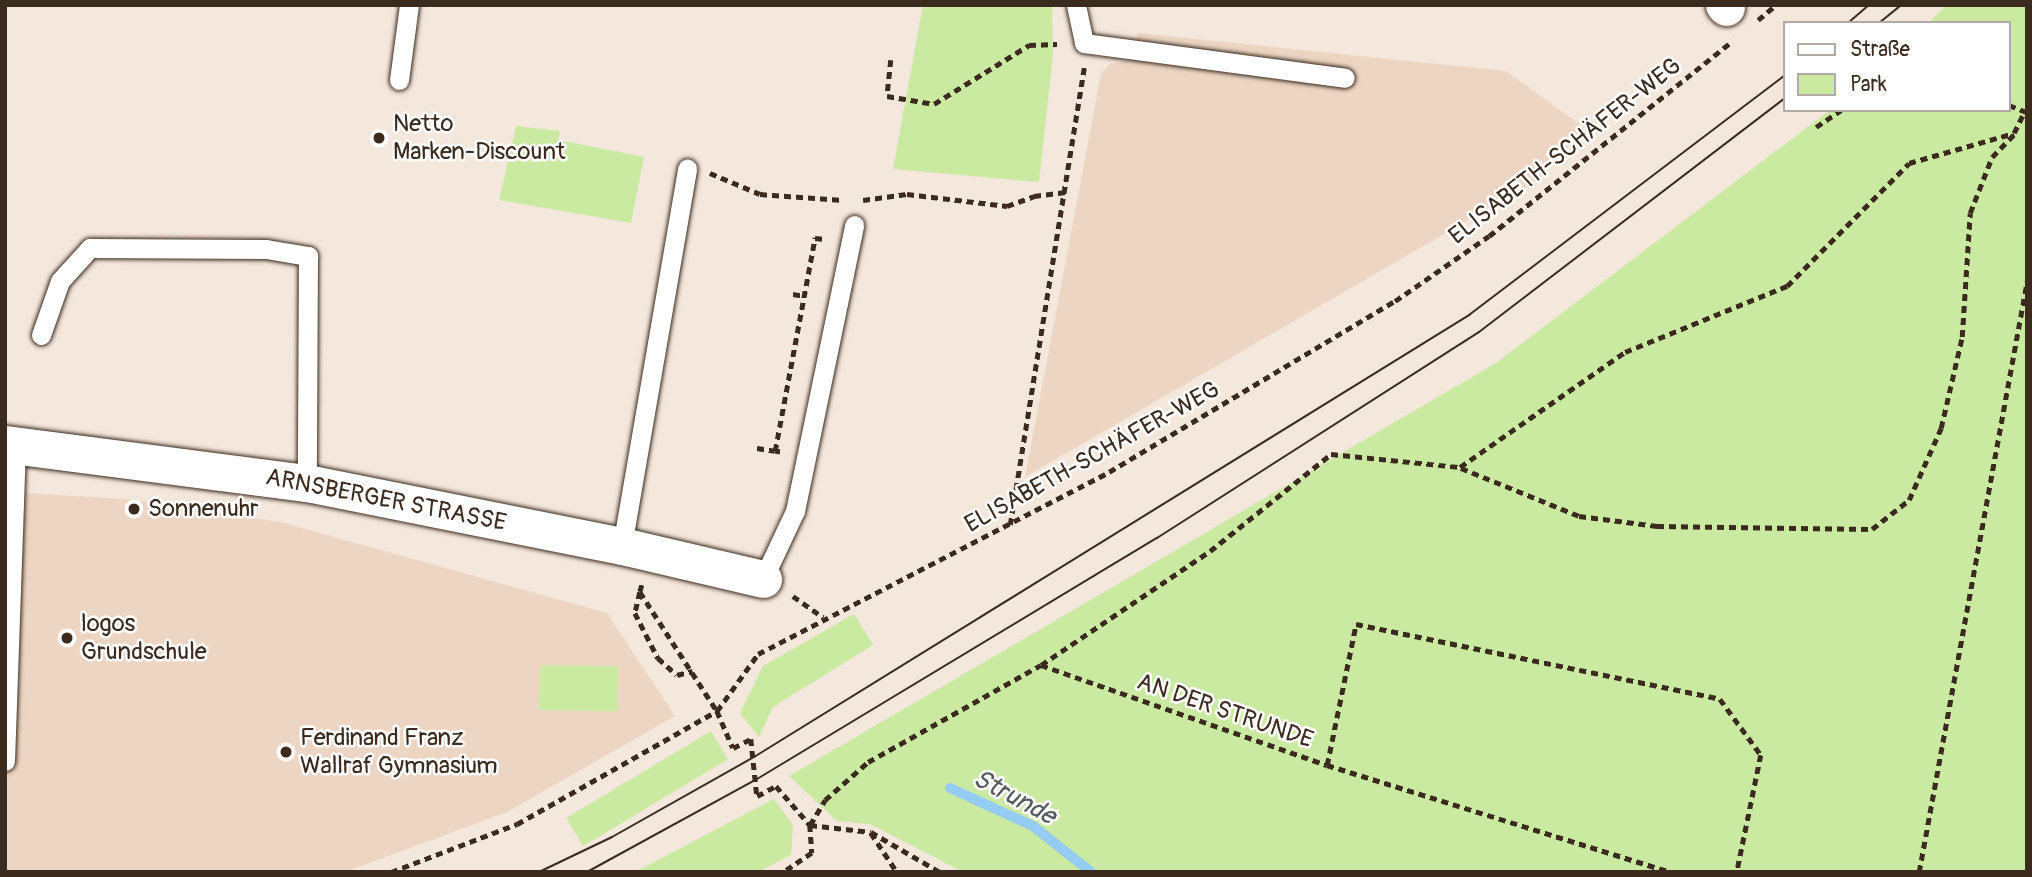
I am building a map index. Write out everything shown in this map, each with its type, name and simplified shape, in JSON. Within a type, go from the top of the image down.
[{"type":"street","name":"ARNSBERGER STRASSE","points":[[11,444],[307,484],[622,546],[763,579]]},
{"type":"lane","points":[[399,80],[409,5]]},
{"type":"lane","points":[[1076,5],[1084,43],[1345,78]]},
{"type":"lane","points":[[622,546],[687,169]]},
{"type":"lane","points":[[763,579],[795,511],[854,225]]},
{"type":"lane","points":[[41,335],[60,281],[90,248],[266,249],[308,256],[307,484]]},
{"type":"lane","points":[[5,761],[11,444]]},
{"type":"path","name":"ELISABETH-SCHÄFER-WEG","points":[[391,872],[517,824],[717,711],[758,654],[1010,526],[1109,472],[1395,301],[1489,236],[1736,18],[1776,5]]},
{"type":"path","points":[[891,60],[887,96],[934,104],[1029,45],[1084,43],[1083,85],[1010,526]]},
{"type":"path","points":[[1816,127],[1838,112]]},
{"type":"path","points":[[784,872],[811,853],[810,825],[825,800],[868,762],[1041,665],[1210,551],[1331,454],[1460,467],[1579,516],[1657,526],[1872,529],[1909,500],[1941,428],[1962,337],[1970,213],[1992,157],[2014,134],[2026,112]]},
{"type":"path","points":[[1460,467],[1626,352],[1787,286],[1909,163],[2014,134]]},
{"type":"path","points":[[687,169],[720,174],[760,194],[858,202],[907,194],[1007,206],[1034,195],[1066,192]]},
{"type":"path","points":[[1919,872],[2027,281]]},
{"type":"path","points":[[793,294],[804,296]]},
{"type":"path","points":[[757,448],[775,451]]},
{"type":"path","points":[[640,592],[635,612],[658,658],[677,675],[692,671]]},
{"type":"path","points":[[651,609],[717,711],[733,748],[751,739],[757,796],[776,786],[810,825],[871,832],[940,872]]},
{"type":"path","points":[[1327,765],[1356,624],[1720,699],[1761,755],[1737,872]]},
{"type":"path","name":"AN DER STRUNDE","points":[[1041,665],[1327,765],[1670,872]]},
{"type":"path","points":[[871,832],[897,872]]},
{"type":"shaded area","points":[[1138,33],[1506,71],[1585,128],[1537,180],[1025,477],[1101,74],[1110,64],[1133,59]]},
{"type":"shaded area","points":[[5,492],[127,499],[280,522],[607,613],[675,716],[507,812],[345,872],[5,872]]},
{"type":"green space","points":[[923,5],[1052,5],[1053,54],[1039,182],[893,169]]},
{"type":"green space","points":[[1947,5],[2027,5],[2027,872],[963,872],[870,824],[837,821],[789,776],[1496,363],[1827,112],[2011,112],[2011,21],[1930,21]]},
{"type":"green space","points":[[516,126],[560,131],[558,140],[644,157],[631,223],[499,200]]},
{"type":"green space","points":[[854,614],[873,645],[773,707],[759,737],[740,713],[763,666]]},
{"type":"green space","points":[[540,665],[618,666],[617,711],[539,710]]},
{"type":"green space","points":[[711,731],[728,759],[583,846],[566,818]]},
{"type":"green space","points":[[774,799],[793,825],[791,855],[758,872],[635,872]]},
{"type":"waterway","name":"Strunde","points":[[950,788],[1033,826],[1091,872]]},
{"type":"tram line","points":[[1850,21],[1869,5]]},
{"type":"tram line","points":[[1881,21],[1901,5]]},
{"type":"tram line","points":[[539,872],[612,837],[754,757],[1469,315],[1784,76]]},
{"type":"tram line","points":[[587,872],[757,779],[1157,538],[1479,332],[1784,99]]},
{"type":"place","name":"Netto Marken-Discount","points":[[379,138]]},
{"type":"place","name":"Sonnenuhr","points":[[134,509]]},
{"type":"place","name":"logos Grundschule","points":[[67,638]]},
{"type":"place","name":"Ferdinand Franz Wallraf Gymnasium","points":[[286,752]]}]
